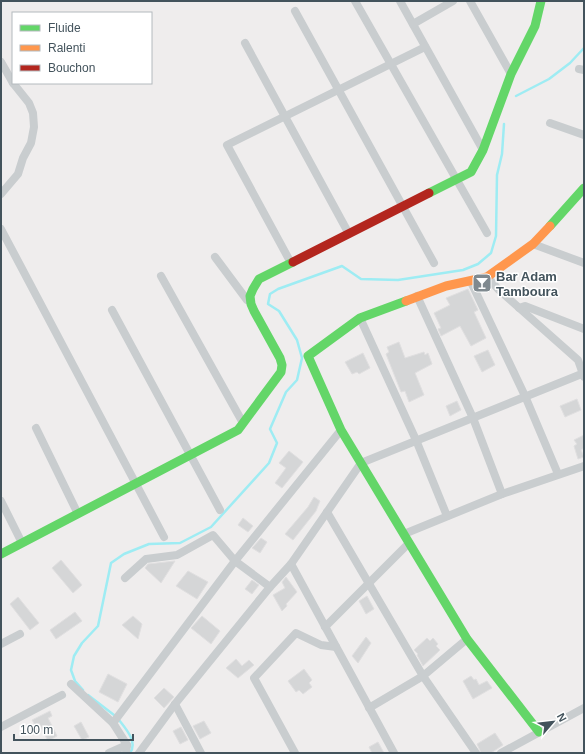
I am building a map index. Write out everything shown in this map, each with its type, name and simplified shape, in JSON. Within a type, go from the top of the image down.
[{"type":"street","points":[[355,1],[487,233]]},
{"type":"street","points":[[400,1],[483,150]]},
{"type":"street","points":[[413,24],[453,1]]},
{"type":"street","points":[[470,1],[511,74]]},
{"type":"street","points":[[1,554],[238,430],[282,372],[280,358],[256,316],[250,300],[253,288],[259,280],[471,172],[483,150],[511,74],[535,26],[541,1]]},
{"type":"street","points":[[295,11],[434,264]]},
{"type":"street","points":[[245,43],[349,234]]},
{"type":"street","points":[[291,263],[227,145],[425,46]]},
{"type":"street","points":[[1,62],[12,81]]},
{"type":"street","points":[[1,194],[18,174],[31,143],[34,127],[33,113],[29,104],[14,84]]},
{"type":"street","points":[[550,123],[584,135]]},
{"type":"street","points":[[539,732],[467,639],[341,430],[308,356],[360,318],[446,286],[471,282],[487,277],[533,244],[581,197],[584,188]]},
{"type":"street","points":[[1,229],[164,537]]},
{"type":"street","points":[[533,244],[584,263]]},
{"type":"street","points":[[215,257],[246,300],[250,300]]},
{"type":"street","points":[[161,276],[243,423]]},
{"type":"street","points":[[139,753],[175,704],[270,587],[291,564],[361,463],[525,396],[584,374],[578,360],[519,308],[487,277]]},
{"type":"street","points":[[471,282],[525,396],[558,474]]},
{"type":"street","points":[[417,296],[473,418],[502,494]]},
{"type":"street","points":[[519,308],[525,306],[584,329]]},
{"type":"street","points":[[112,310],[220,510]]},
{"type":"street","points":[[360,318],[416,440],[447,516]]},
{"type":"street","points":[[36,428],[78,514]]},
{"type":"street","points":[[113,724],[236,561],[341,430]]},
{"type":"street","points":[[404,534],[502,494],[584,466]]},
{"type":"street","points":[[1,501],[22,543]]},
{"type":"street","points":[[327,512],[423,676],[476,753]]},
{"type":"street","points":[[125,578],[146,559],[177,555],[213,535],[236,561],[270,587]]},
{"type":"street","points":[[325,627],[409,543]]},
{"type":"street","points":[[291,564],[394,753]]},
{"type":"street","points":[[295,753],[254,678],[296,633],[320,645],[336,647]]},
{"type":"street","points":[[1,644],[20,634]]},
{"type":"street","points":[[369,708],[423,676],[467,639]]},
{"type":"street","points":[[71,684],[113,724],[126,750],[109,753]]},
{"type":"street","points":[[1,727],[62,695]]},
{"type":"street","points":[[175,704],[201,753]]},
{"type":"street","points":[[501,753],[584,708]]},
{"type":"building","points":[[468,289],[478,310],[474,312],[486,338],[471,346],[460,326],[441,336],[438,329],[441,328],[434,313],[450,305],[446,298]]},
{"type":"building","points":[[399,342],[405,358],[424,352],[425,355],[428,353],[432,364],[415,373],[424,395],[409,402],[405,391],[401,392],[386,354],[389,352],[387,347]]},
{"type":"building","points":[[488,350],[495,365],[482,372],[474,356]]},
{"type":"building","points":[[363,353],[370,368],[359,374],[357,372],[352,374],[345,362]]},
{"type":"building","points":[[577,399],[581,410],[565,417],[560,406]]},
{"type":"building","points":[[457,401],[461,410],[450,416],[446,406]]},
{"type":"building","points":[[584,435],[584,448],[581,450],[584,457],[578,459],[574,446],[577,444],[574,440]]},
{"type":"building","points":[[289,451],[303,462],[282,488],[275,483],[286,468],[279,463]]},
{"type":"building","points":[[314,497],[320,501],[316,511],[293,540],[285,534],[308,507]]},
{"type":"building","points":[[243,518],[253,526],[248,532],[238,525]]},
{"type":"building","points":[[261,538],[267,542],[260,553],[252,548]]},
{"type":"building","points":[[61,560],[82,585],[73,593],[52,568]]},
{"type":"building","points":[[175,561],[161,583],[145,568],[148,564]]},
{"type":"building","points":[[188,571],[208,582],[197,599],[176,586]]},
{"type":"building","points":[[286,577],[297,592],[282,611],[273,595],[285,588],[282,582]]},
{"type":"building","points":[[252,580],[259,585],[252,594],[245,589]]},
{"type":"building","points":[[367,596],[374,609],[366,614],[359,601]]},
{"type":"building","points":[[18,597],[39,623],[30,630],[10,604]]},
{"type":"building","points":[[75,612],[82,621],[56,639],[50,630]]},
{"type":"building","points":[[133,616],[142,624],[138,639],[122,625]]},
{"type":"building","points":[[202,616],[220,631],[211,644],[191,628]]},
{"type":"building","points":[[366,637],[371,643],[358,663],[352,656]]},
{"type":"building","points":[[427,638],[430,641],[433,638],[438,644],[436,646],[440,650],[423,666],[417,655],[418,654],[414,650]]},
{"type":"building","points":[[236,659],[242,666],[249,660],[254,665],[238,678],[226,668]]},
{"type":"building","points":[[304,669],[312,680],[309,683],[312,687],[303,694],[299,690],[296,692],[288,681]]},
{"type":"building","points":[[108,674],[127,684],[118,702],[99,692]]},
{"type":"building","points":[[471,676],[474,680],[476,679],[479,685],[487,681],[492,688],[473,699],[463,681]]},
{"type":"building","points":[[164,688],[174,697],[164,708],[154,698]]},
{"type":"building","points":[[50,711],[52,716],[48,718],[57,736],[48,741],[39,723],[35,725],[32,720]]},
{"type":"building","points":[[204,721],[211,733],[200,739],[193,726]]},
{"type":"building","points":[[81,722],[89,737],[82,740],[74,726]]},
{"type":"building","points":[[181,727],[188,740],[180,744],[173,731]]},
{"type":"building","points":[[495,733],[503,745],[491,753],[481,753],[477,744]]},
{"type":"building","points":[[378,742],[384,753],[372,753],[369,747]]},
{"type":"waterway","points":[[516,96],[549,79],[570,63],[584,48]]},
{"type":"waterway","points":[[83,690],[75,681],[71,670],[74,656],[82,643],[98,626],[111,563],[124,554],[149,544],[180,543],[211,527],[269,463],[277,443],[270,429],[286,392],[297,380],[302,358],[297,340],[279,311],[268,304],[270,294],[278,289],[342,266],[361,279],[398,280],[463,270],[478,264],[491,253],[496,236],[497,175],[502,154],[504,124]]},
{"type":"waterway","points":[[88,695],[114,715]]},
{"type":"waterway","points":[[119,720],[128,731],[132,740],[133,744],[130,753]]},
{"type":"traffic: fast","points":[[429,193],[471,172],[483,150],[511,74],[535,26],[541,1]]},
{"type":"traffic: fast","points":[[550,226],[584,188]]},
{"type":"traffic: fast","points":[[1,554],[238,430],[281,372],[282,365],[280,358],[254,311],[250,296],[259,279],[293,262]]},
{"type":"traffic: fast","points":[[406,301],[360,318],[308,356],[341,430],[467,639],[539,732]]},
{"type":"traffic: slow","points":[[406,301],[446,286],[487,277],[533,244],[550,226]]},
{"type":"traffic: jam","points":[[293,262],[429,193]]},
{"type":"place","name":"Bar Adam Tamboura","points":[[482,283]]}]
